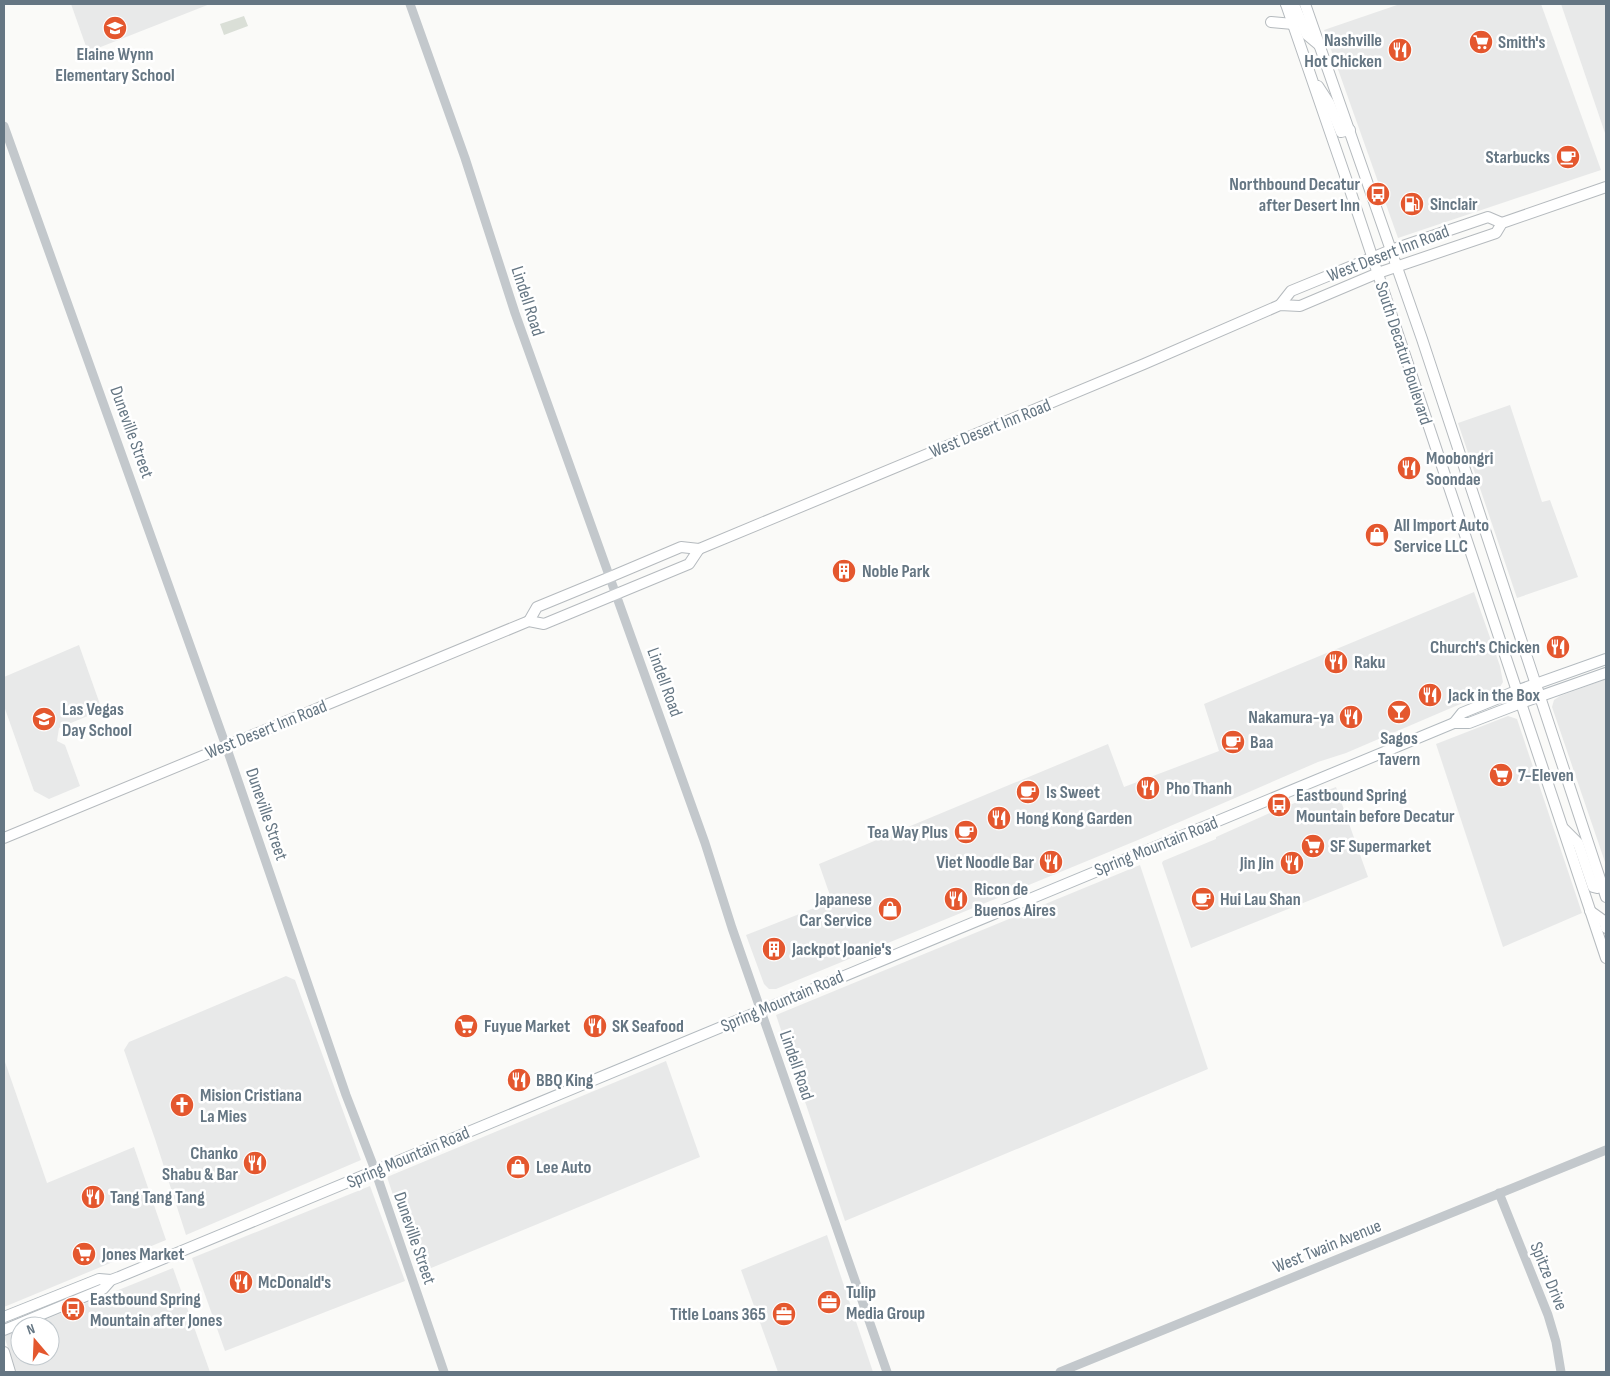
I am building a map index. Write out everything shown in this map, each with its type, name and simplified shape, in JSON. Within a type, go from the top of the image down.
[{"type":"main road","name":"South Decatur Boulevard","points":[[1286,4],[1373,257],[1606,958]]},
{"type":"main road","points":[[1286,4],[1295,7],[1306,36],[1320,46]]},
{"type":"main road","name":"South Decatur Boulevard","points":[[1305,4],[1397,267],[1606,897]]},
{"type":"main road","points":[[1271,22],[1293,24]]},
{"type":"main road","points":[[1310,74],[1329,103],[1341,132],[1350,130]]},
{"type":"main road","name":"West Desert Inn Road","points":[[529,621],[537,607],[610,576],[681,547],[700,549],[1144,364],[1280,305],[1300,306],[1378,273],[1496,233],[1502,223],[1606,186]]},
{"type":"main road","name":"West Desert Inn Road","points":[[1280,305],[1290,292],[1391,250],[1488,217],[1502,223]]},
{"type":"main road","name":"West Desert Inn Road","points":[[4,838],[529,621],[544,624],[688,564],[700,549]]},
{"type":"main road","name":"Spring Mountain Road","points":[[1454,723],[1462,713],[1606,658]]},
{"type":"main road","name":"Spring Mountain Road","points":[[4,1330],[103,1289],[111,1280],[1454,723],[1470,723],[1539,696],[1606,673]]},
{"type":"main road","points":[[1562,827],[1578,844],[1593,887],[1603,886]]},
{"type":"main road","points":[[1590,910],[1604,921],[1606,928]]},
{"type":"main road","name":"Spring Mountain Road","points":[[4,1318],[99,1279],[111,1280]]},
{"type":"main road","points":[[4,1352],[10,1372]]},
{"type":"street","name":"Lindell Road","points":[[410,4],[466,158],[515,313],[705,843],[726,910],[886,1372]]},
{"type":"street","name":"Duneville Street","points":[[4,126],[226,746],[444,1372]]},
{"type":"street","name":"West Twain Avenue","points":[[1060,1372],[1606,1150]]},
{"type":"street","name":"Spitze Drive","points":[[1499,1193],[1548,1315],[1556,1342],[1561,1372]]},
{"type":"shaded area","name":"Elaine Wynn Elementary School","points":[[71,4],[210,4],[88,52]]},
{"type":"shaded area","points":[[1400,4],[1541,4],[1601,170],[1398,238],[1324,30]]},
{"type":"shaded area","points":[[1561,4],[1606,4],[1606,136]]},
{"type":"shaded area","points":[[244,16],[248,26],[224,35],[220,24]]},
{"type":"shaded area","points":[[1510,405],[1542,502],[1550,500],[1578,577],[1517,598],[1458,423]]},
{"type":"shaded area","points":[[1474,592],[1500,666],[1503,682],[1500,687],[1346,753],[1318,762],[1138,840],[776,989],[769,989],[764,984],[746,935],[832,901],[819,864],[1108,744],[1124,787],[1219,751],[1204,704]]},
{"type":"shaded area","name":"Las Vegas Day School","points":[[79,645],[102,710],[59,728],[57,741],[65,745],[80,786],[49,799],[34,791],[4,706],[4,677]]},
{"type":"shaded area","points":[[1606,679],[1606,865],[1552,707],[1554,700],[1560,696]]},
{"type":"shaded area","points":[[1508,716],[1517,719],[1582,913],[1503,947],[1436,744]]},
{"type":"shaded area","points":[[1336,787],[1368,877],[1191,948],[1162,863],[1163,861],[1216,839],[1216,837],[1274,811]]},
{"type":"shaded area","points":[[1140,865],[1208,1069],[845,1221],[776,1015]]},
{"type":"shaded area","points":[[286,976],[295,980],[361,1160],[186,1235],[124,1050],[129,1042]]},
{"type":"shaded area","points":[[4,1059],[47,1183],[134,1147],[166,1240],[4,1307]]},
{"type":"shaded area","points":[[666,1061],[700,1157],[419,1273],[387,1177]]},
{"type":"shaded area","points":[[370,1186],[405,1281],[225,1351],[192,1258]]},
{"type":"shaded area","points":[[827,1235],[873,1372],[778,1372],[741,1270]]},
{"type":"shaded area","points":[[173,1268],[210,1372],[16,1372],[14,1366],[60,1366],[60,1316],[54,1316]]},
{"type":"shaded area","points":[[10,1334],[10,1354],[4,1336]]},
{"type":"place","name":"Elaine Wynn Elementary School","points":[[115,28]]},
{"type":"place","name":"Smith's","points":[[1481,42]]},
{"type":"place","name":"Nashville Hot Chicken","points":[[1400,50]]},
{"type":"place","name":"Starbucks","points":[[1568,157]]},
{"type":"place","name":"Northbound Decatur after Desert Inn","points":[[1378,194]]},
{"type":"place","name":"Sinclair","points":[[1412,204]]},
{"type":"place","name":"Moobongri Soondae","points":[[1409,468]]},
{"type":"place","name":"All Import Auto Service LLC","points":[[1377,535]]},
{"type":"place","name":"Noble Park","points":[[844,571]]},
{"type":"place","name":"Church's Chicken","points":[[1558,647]]},
{"type":"place","name":"Raku","points":[[1336,662]]},
{"type":"place","name":"Jack in the Box","points":[[1430,695]]},
{"type":"place","name":"Sagos Tavern","points":[[1399,712]]},
{"type":"place","name":"Nakamura-ya","points":[[1351,717]]},
{"type":"place","name":"Las Vegas Day School","points":[[44,719]]},
{"type":"place","name":"Baa","points":[[1233,742]]},
{"type":"place","name":"7-Eleven","points":[[1501,775]]},
{"type":"place","name":"Pho Thanh","points":[[1148,788]]},
{"type":"place","name":"Is Sweet","points":[[1028,792]]},
{"type":"place","name":"Eastbound Spring Mountain before Decatur","points":[[1279,805]]},
{"type":"place","name":"Hong Kong Garden","points":[[999,818]]},
{"type":"place","name":"Tea Way Plus","points":[[966,832]]},
{"type":"place","name":"SF Supermarket","points":[[1313,846]]},
{"type":"place","name":"Viet Noodle Bar","points":[[1051,862]]},
{"type":"place","name":"Jin Jin","points":[[1292,863]]},
{"type":"place","name":"Ricon de Buenos Aires","points":[[956,899]]},
{"type":"place","name":"Hui Lau Shan","points":[[1203,899]]},
{"type":"place","name":"Japanese Car Service","points":[[890,909]]},
{"type":"place","name":"Jackpot Joanie's","points":[[774,949]]},
{"type":"place","name":"Fuyue Market","points":[[466,1026]]},
{"type":"place","name":"SK Seafood","points":[[595,1026]]},
{"type":"place","name":"BBQ King","points":[[519,1080]]},
{"type":"place","name":"Mision Cristiana La Mies","points":[[182,1105]]},
{"type":"place","name":"Chanko Shabu & Bar","points":[[255,1163]]},
{"type":"place","name":"Lee Auto","points":[[518,1167]]},
{"type":"place","name":"Tang Tang Tang","points":[[93,1197]]},
{"type":"place","name":"Jones Market","points":[[84,1254]]},
{"type":"place","name":"McDonald's","points":[[241,1282]]},
{"type":"place","name":"Tulip Media Group","points":[[829,1302]]},
{"type":"place","name":"Eastbound Spring Mountain after Jones","points":[[73,1309]]},
{"type":"place","name":"Title Loans 365","points":[[784,1314]]}]
